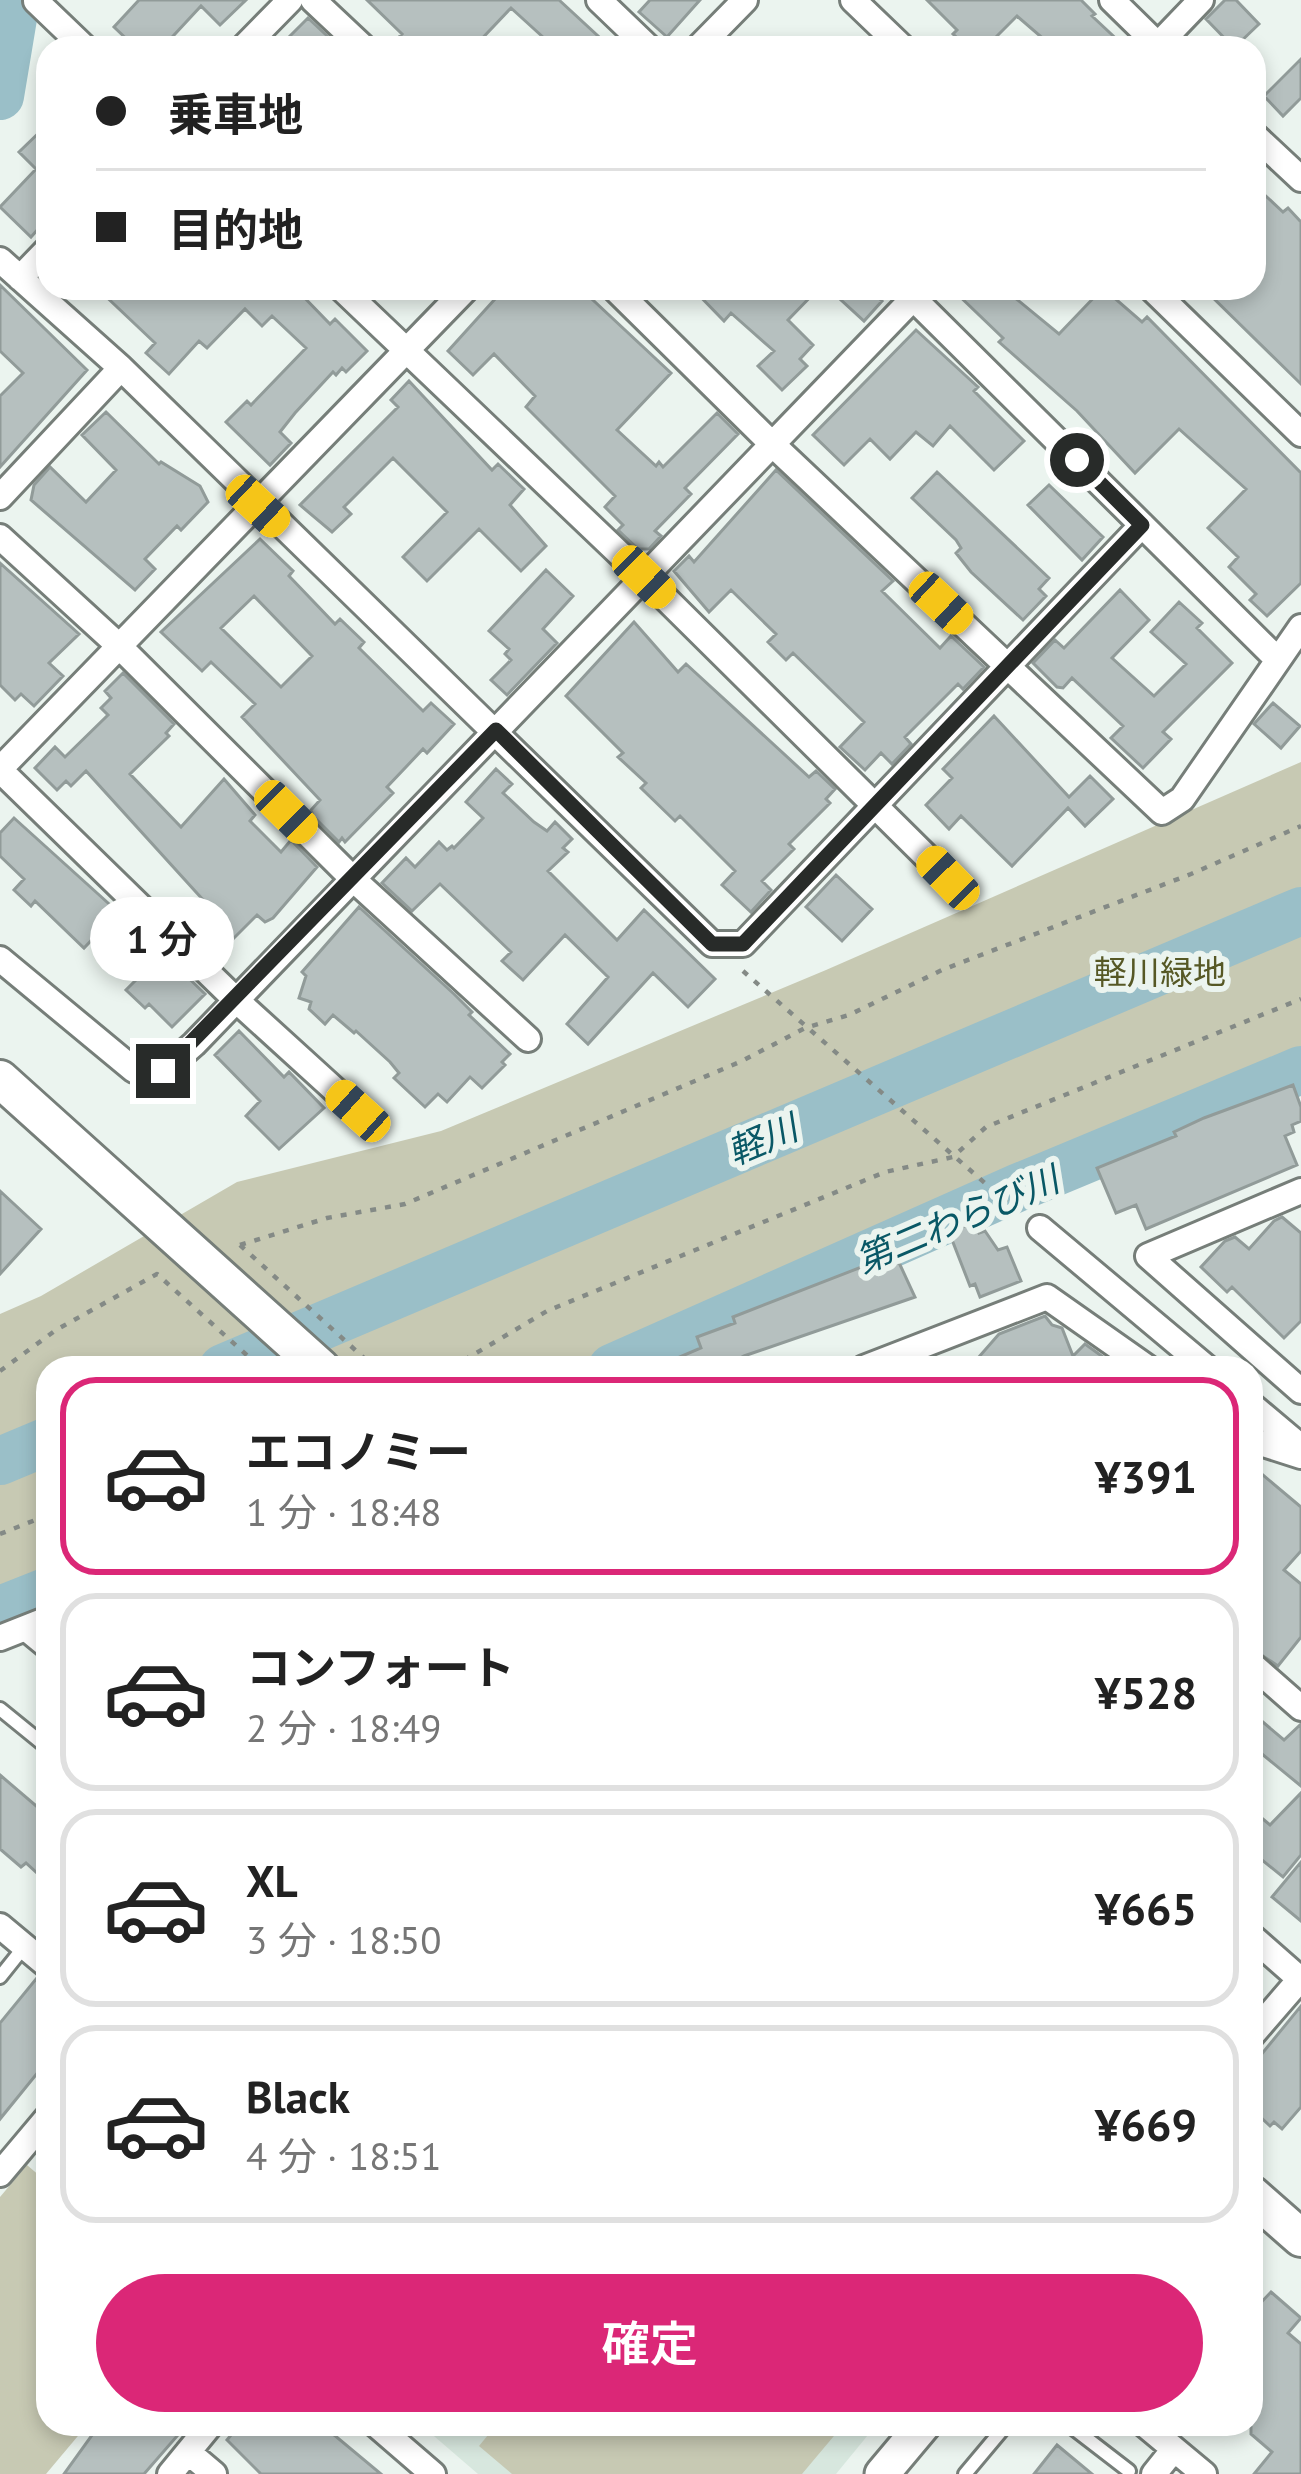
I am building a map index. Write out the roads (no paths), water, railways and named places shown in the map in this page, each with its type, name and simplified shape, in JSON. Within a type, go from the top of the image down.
[{"type":"main road","points":[[0,1079],[308,1356]]},
{"type":"main road","points":[[1263,2205],[1301,2238]]},
{"type":"street","points":[[255,36],[290,0]]},
{"type":"street","points":[[313,0],[351,36]]},
{"type":"street","points":[[599,0],[636,36]]},
{"type":"street","points":[[710,36],[745,0]]},
{"type":"street","points":[[853,0],[890,36]]},
{"type":"street","points":[[1112,0],[1147,36]]},
{"type":"street","points":[[1168,36],[1201,0]]},
{"type":"street","points":[[36,1],[73,36]]},
{"type":"street","points":[[1266,146],[1301,179]]},
{"type":"street","points":[[0,260],[36,292]]},
{"type":"street","points":[[20,278],[36,261]]},
{"type":"street","points":[[45,300],[121,368],[712,944],[743,944],[1142,525]]},
{"type":"street","points":[[354,300],[644,577],[948,878]]},
{"type":"street","points":[[358,1111],[236,1000],[0,769],[456,300]]},
{"type":"street","points":[[626,300],[1162,812],[1182,800],[1301,627]]},
{"type":"street","points":[[0,959],[134,1070],[163,1071],[644,577],[906,300]]},
{"type":"street","points":[[923,300],[1278,660]]},
{"type":"street","points":[[1162,300],[1301,434]]},
{"type":"street","points":[[0,496],[121,368]]},
{"type":"street","points":[[0,537],[118,645],[353,879],[528,1039]]},
{"type":"street","points":[[1261,1356],[1148,1256],[1298,1196]]},
{"type":"street","points":[[1035,1225],[1193,1356]]},
{"type":"street","points":[[916,1356],[1047,1297],[1131,1356]]},
{"type":"street","points":[[1263,1357],[1301,1391]]},
{"type":"street","points":[[1263,1416],[1301,1451]]},
{"type":"street","points":[[1263,1443],[1301,1451]]},
{"type":"street","points":[[1263,1675],[1301,1708]]},
{"type":"street","points":[[0,1926],[36,1956]]},
{"type":"street","points":[[1263,1946],[1301,1979],[1263,2022]]},
{"type":"street","points":[[0,2174],[36,2138]]},
{"type":"street","points":[[170,2474],[201,2436]]},
{"type":"street","points":[[389,2436],[433,2474]]},
{"type":"street","points":[[882,2474],[914,2436]]},
{"type":"street","points":[[1158,2436],[1204,2474]]},
{"type":"street","points":[[1141,2473],[1174,2449]]},
{"type":"street","points":[[188,2452],[214,2474]]},
{"type":"lane","points":[[0,1709],[36,1738]]},
{"type":"lane","points":[[0,1977],[25,1947]]},
{"type":"lane","points":[[965,2474],[997,2436]]},
{"type":"lane","points":[[1086,2436],[1141,2473]]},
{"type":"waterway","points":[[0,96],[16,0]]},
{"type":"waterway","name":"軽川","points":[[251,1356],[1301,911]]},
{"type":"waterway","name":"第二わらび川","points":[[639,1356],[1017,1188],[1301,1070]]},
{"type":"waterway","name":"軽川","points":[[0,1461],[36,1446]]},
{"type":"waterway","name":"第二わらび川","points":[[0,1610],[36,1596]]},
{"type":"park label","name":"軽川緑地","points":[[1160,971]]}]
